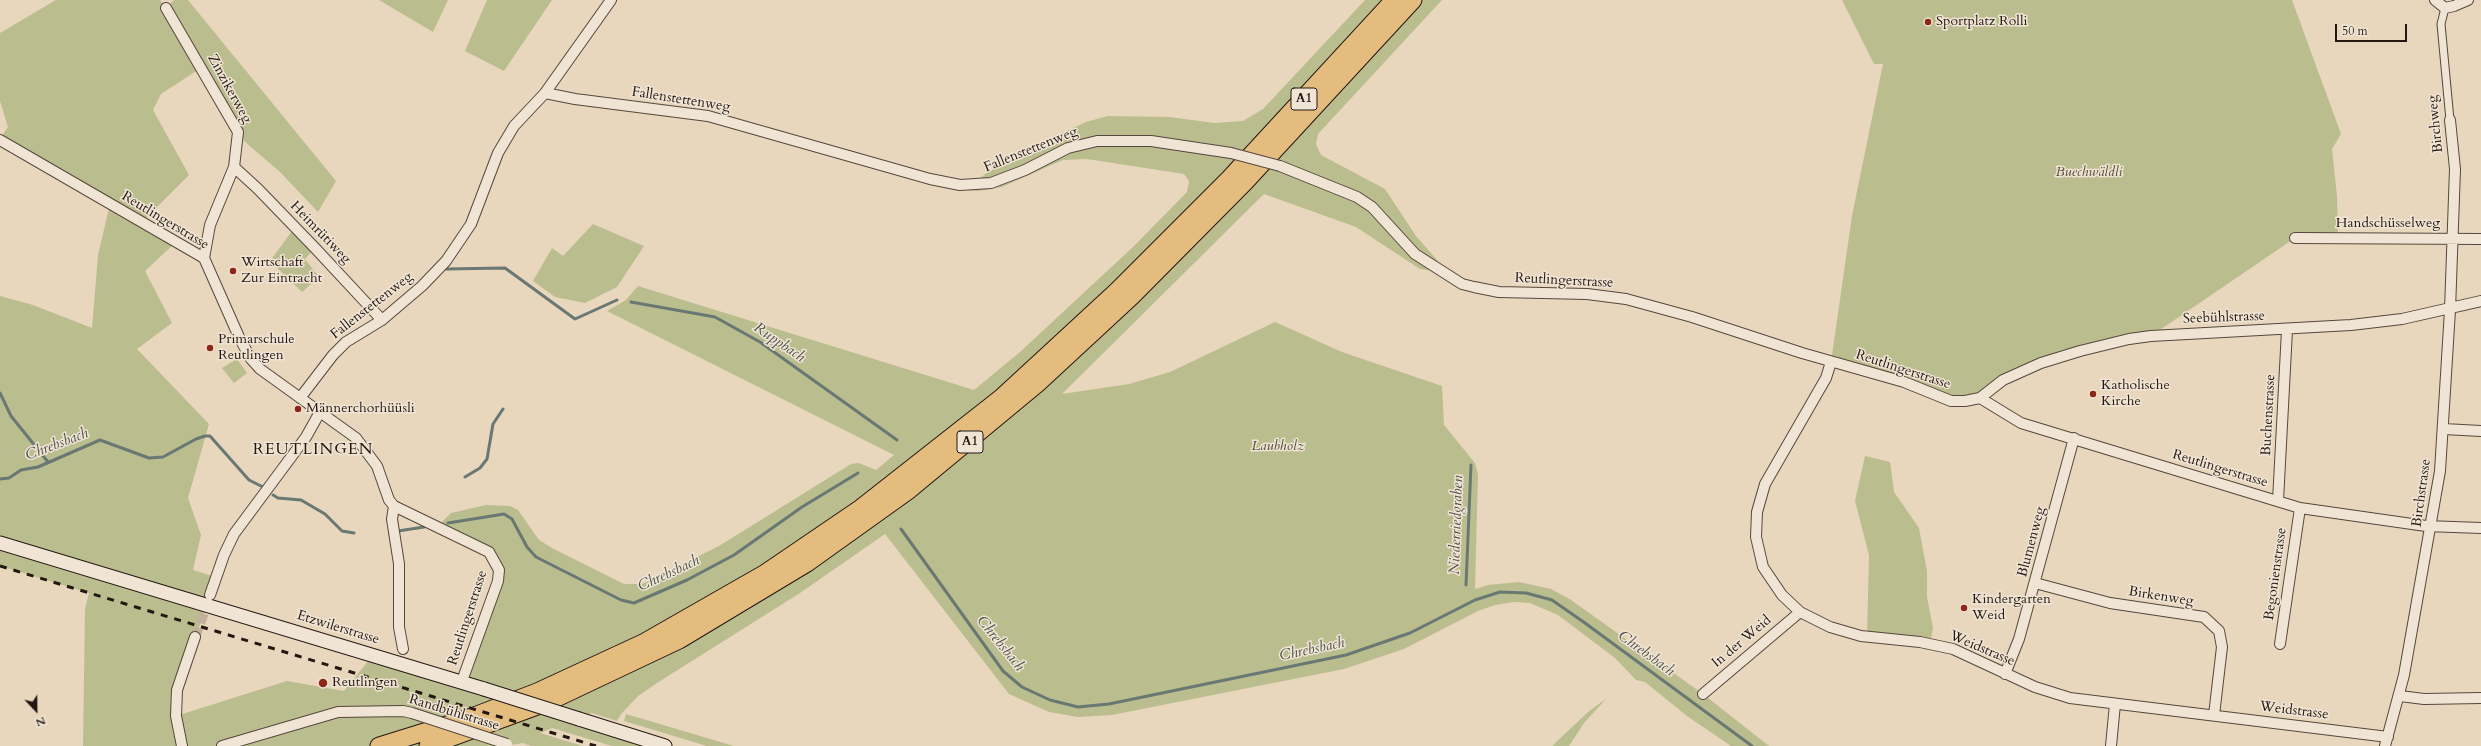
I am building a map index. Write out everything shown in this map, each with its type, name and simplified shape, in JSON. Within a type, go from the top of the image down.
[{"type":"highway","name":"A1","points":[[379,746],[469,718],[523,697],[646,642],[764,574],[867,504],[1001,398],[1117,291],[1229,179],[1394,0]]},
{"type":"highway","name":"A1","points":[[428,746],[548,702],[679,640],[807,563],[902,495],[1032,389],[1132,296],[1245,182],[1413,0]]},
{"type":"main road","name":"Etzwilerstrasse","points":[[0,543],[462,681],[665,746]]},
{"type":"street","name":"Fallenstettenweg","points":[[300,398],[340,348],[382,320],[422,286],[461,241],[471,224],[498,153],[514,126],[545,93],[611,0]]},
{"type":"street","points":[[2435,0],[2445,8],[2468,0]]},
{"type":"street","name":"Zinzikerweg","points":[[166,8],[238,132],[234,167],[210,225],[204,258]]},
{"type":"street","name":"Birchweg","points":[[2445,8],[2441,24],[2455,169],[2452,239]]},
{"type":"street","name":"Fallenstettenweg","points":[[545,93],[575,99],[708,116],[930,179],[960,185],[991,183],[1025,170],[1068,148],[1097,141],[1151,141],[1231,153],[1280,166],[1357,197],[1376,211],[1415,254],[1462,284],[1474,288]]},
{"type":"street","name":"Reutlingerstrasse","points":[[0,140],[204,258],[239,337],[251,359],[260,369],[350,432],[368,453],[379,472],[389,500],[394,506],[490,552],[499,570],[498,581],[462,681]]},
{"type":"street","name":"Heimrütiweg","points":[[234,167],[258,188],[382,320]]},
{"type":"street","name":"Handschüsselweg","points":[[2295,238],[2481,239]]},
{"type":"street","name":"Birchstrasse","points":[[2387,742],[2400,696],[2432,526],[2444,429],[2452,239]]},
{"type":"street","name":"Reutlingerstrasse","points":[[1474,288],[1499,292],[1588,294],[1626,299],[1692,317],[1831,362],[1904,382],[1951,401],[1965,401],[1980,398],[2021,423],[2300,508],[2432,526],[2481,528]]},
{"type":"street","name":"Seebühlstrasse","points":[[1980,398],[2004,380],[2040,363],[2115,342],[2151,336],[2287,330],[2387,321],[2450,310],[2481,301]]},
{"type":"street","name":"Buchenstrasse","points":[[2278,501],[2287,330]]},
{"type":"street","name":"Weidstrasse","points":[[1831,362],[1826,378],[1765,484],[1756,520],[1757,542],[1766,572],[1782,595],[1800,612],[1830,627],[1854,634],[1920,642],[1953,649],[2005,674],[2057,694],[2115,704],[2214,715],[2387,742]]},
{"type":"street","points":[[210,595],[224,555],[234,534],[306,437],[320,412]]},
{"type":"street","points":[[2444,429],[2481,431]]},
{"type":"street","name":"Blumenweg","points":[[2005,674],[2019,639],[2074,438]]},
{"type":"street","points":[[394,506],[392,519],[399,564],[399,627],[403,649]]},
{"type":"street","name":"Begonienstrasse","points":[[2280,644],[2300,508]]},
{"type":"street","name":"Birkenweg","points":[[2035,583],[2110,603],[2204,617],[2219,631],[2222,647],[2214,715]]},
{"type":"street","name":"In der Weid","points":[[1703,694],[1800,612]]},
{"type":"street","points":[[182,746],[176,716],[177,690],[195,637]]},
{"type":"street","points":[[2400,696],[2419,699],[2481,698]]},
{"type":"street","points":[[2111,746],[2115,704]]},
{"type":"street","name":"Randbühlstrasse","points":[[222,746],[338,712],[403,710],[510,745]]},
{"type":"green space","name":"Laubholz","points":[[56,0],[160,0],[166,8],[174,0],[188,0],[336,181],[318,212],[280,172],[244,141],[201,68],[161,94],[153,110],[189,175],[142,222],[176,242],[145,271],[172,323],[137,349],[209,424],[188,498],[201,535],[193,570],[216,577],[187,663],[176,716],[287,681],[344,691],[373,655],[462,681],[498,581],[495,560],[436,528],[451,513],[486,505],[510,506],[518,510],[539,540],[552,548],[624,584],[642,584],[719,546],[851,464],[859,463],[876,470],[894,455],[607,311],[626,300],[638,286],[974,390],[1020,352],[1133,247],[1187,192],[1189,181],[1184,174],[1087,159],[1063,160],[1002,187],[978,191],[966,190],[960,185],[979,179],[989,171],[1035,153],[1062,133],[1086,122],[1108,116],[1170,117],[1214,123],[1243,121],[1263,109],[1365,0],[1442,0],[1318,134],[1316,144],[1321,155],[1385,189],[1416,236],[1437,260],[1443,273],[1420,269],[1356,227],[1264,194],[1062,394],[1129,384],[1170,372],[1275,322],[1342,352],[1442,386],[1444,425],[1475,463],[1478,474],[1475,589],[1488,585],[1519,582],[1551,589],[1571,600],[1703,694],[1769,746],[1731,746],[1687,716],[1645,682],[1636,680],[1615,658],[1558,615],[1530,603],[1514,602],[1495,605],[1478,611],[1404,649],[1344,669],[1112,715],[1078,717],[1049,712],[1009,694],[885,534],[800,593],[638,696],[622,713],[617,721],[592,713],[579,719],[647,746],[612,746],[552,728],[540,733],[583,746],[531,746],[523,743],[505,746],[83,746],[85,609],[89,593],[0,566],[0,296],[33,305],[92,328],[98,255],[110,204],[0,139],[8,127],[0,101],[0,33]]},
{"type":"green space","points":[[379,0],[448,0],[433,32]]},
{"type":"green space","points":[[487,0],[552,0],[504,71],[465,51]]},
{"type":"green space","name":"Buechwäldli","points":[[1842,0],[2292,0],[2341,134],[2332,149],[2337,196],[2338,238],[2295,238],[2151,336],[2080,351],[1965,401],[1831,362],[1852,216],[1883,64],[1874,64]]},
{"type":"green space","points":[[593,224],[644,246],[617,287],[585,303],[555,297],[533,281],[552,248],[563,256]]},
{"type":"green space","points":[[295,227],[315,248],[305,259],[319,277],[302,292],[270,261]]},
{"type":"green space","points":[[237,359],[247,373],[234,383],[222,368]]},
{"type":"green space","points":[[1865,456],[1890,462],[1894,492],[1919,528],[1927,571],[1927,597],[1933,628],[1930,643],[1867,637],[1869,555],[1855,501]]},
{"type":"green space","points":[[1606,699],[1584,723],[1569,746],[1552,746],[1588,712]]},
{"type":"green space","points":[[626,714],[734,746],[707,746],[624,721]]},
{"type":"waterway","name":"Ruppbach","points":[[446,269],[505,268],[575,319],[617,300]]},
{"type":"waterway","name":"Ruppbach","points":[[631,302],[715,317],[760,342],[897,440]]},
{"type":"waterway","points":[[0,393],[11,416],[48,462]]},
{"type":"waterway","points":[[465,477],[480,468],[487,459],[493,424],[503,409]]},
{"type":"waterway","name":"Chrebsbach","points":[[0,479],[9,478],[21,470],[38,467],[100,440],[149,458],[163,457],[196,439],[210,436],[249,480],[263,487]]},
{"type":"waterway","name":"Niederriedgraben","points":[[1466,585],[1471,465]]},
{"type":"waterway","name":"Chrebsbach","points":[[448,523],[504,514],[512,519],[527,547],[536,557],[621,600],[634,603],[687,580],[734,555],[802,507],[858,473]]},
{"type":"waterway","name":"Chrebsbach","points":[[273,495],[278,498],[301,500],[325,514],[342,531],[354,533]]},
{"type":"waterway","name":"Chrebsbach","points":[[398,531],[424,527]]},
{"type":"waterway","name":"Chrebsbach","points":[[901,529],[1003,671],[1022,687],[1050,700],[1078,707],[1109,704],[1346,655],[1410,633],[1475,600],[1500,592],[1526,593],[1552,600],[1752,746]]},
{"type":"tunnel","points":[[195,637],[209,599]]},
{"type":"railway","points":[[0,566],[596,746]]},
{"type":"place","name":"Sportplatz Rolli","points":[[1928,22]]},
{"type":"place","name":"Wirtschaft Zur Eintracht","points":[[233,271]]},
{"type":"place","name":"Primarschule Reutlingen","points":[[210,348]]},
{"type":"place","name":"Katholische Kirche","points":[[2093,394]]},
{"type":"place","name":"Männerchorhüüsli","points":[[298,409]]},
{"type":"place","name":"Kindergarten Weid","points":[[1964,608]]},
{"type":"place","name":"Reutlingen","points":[[323,683]]},
{"type":"district","name":"REUTLINGEN","points":[[313,450]]}]
